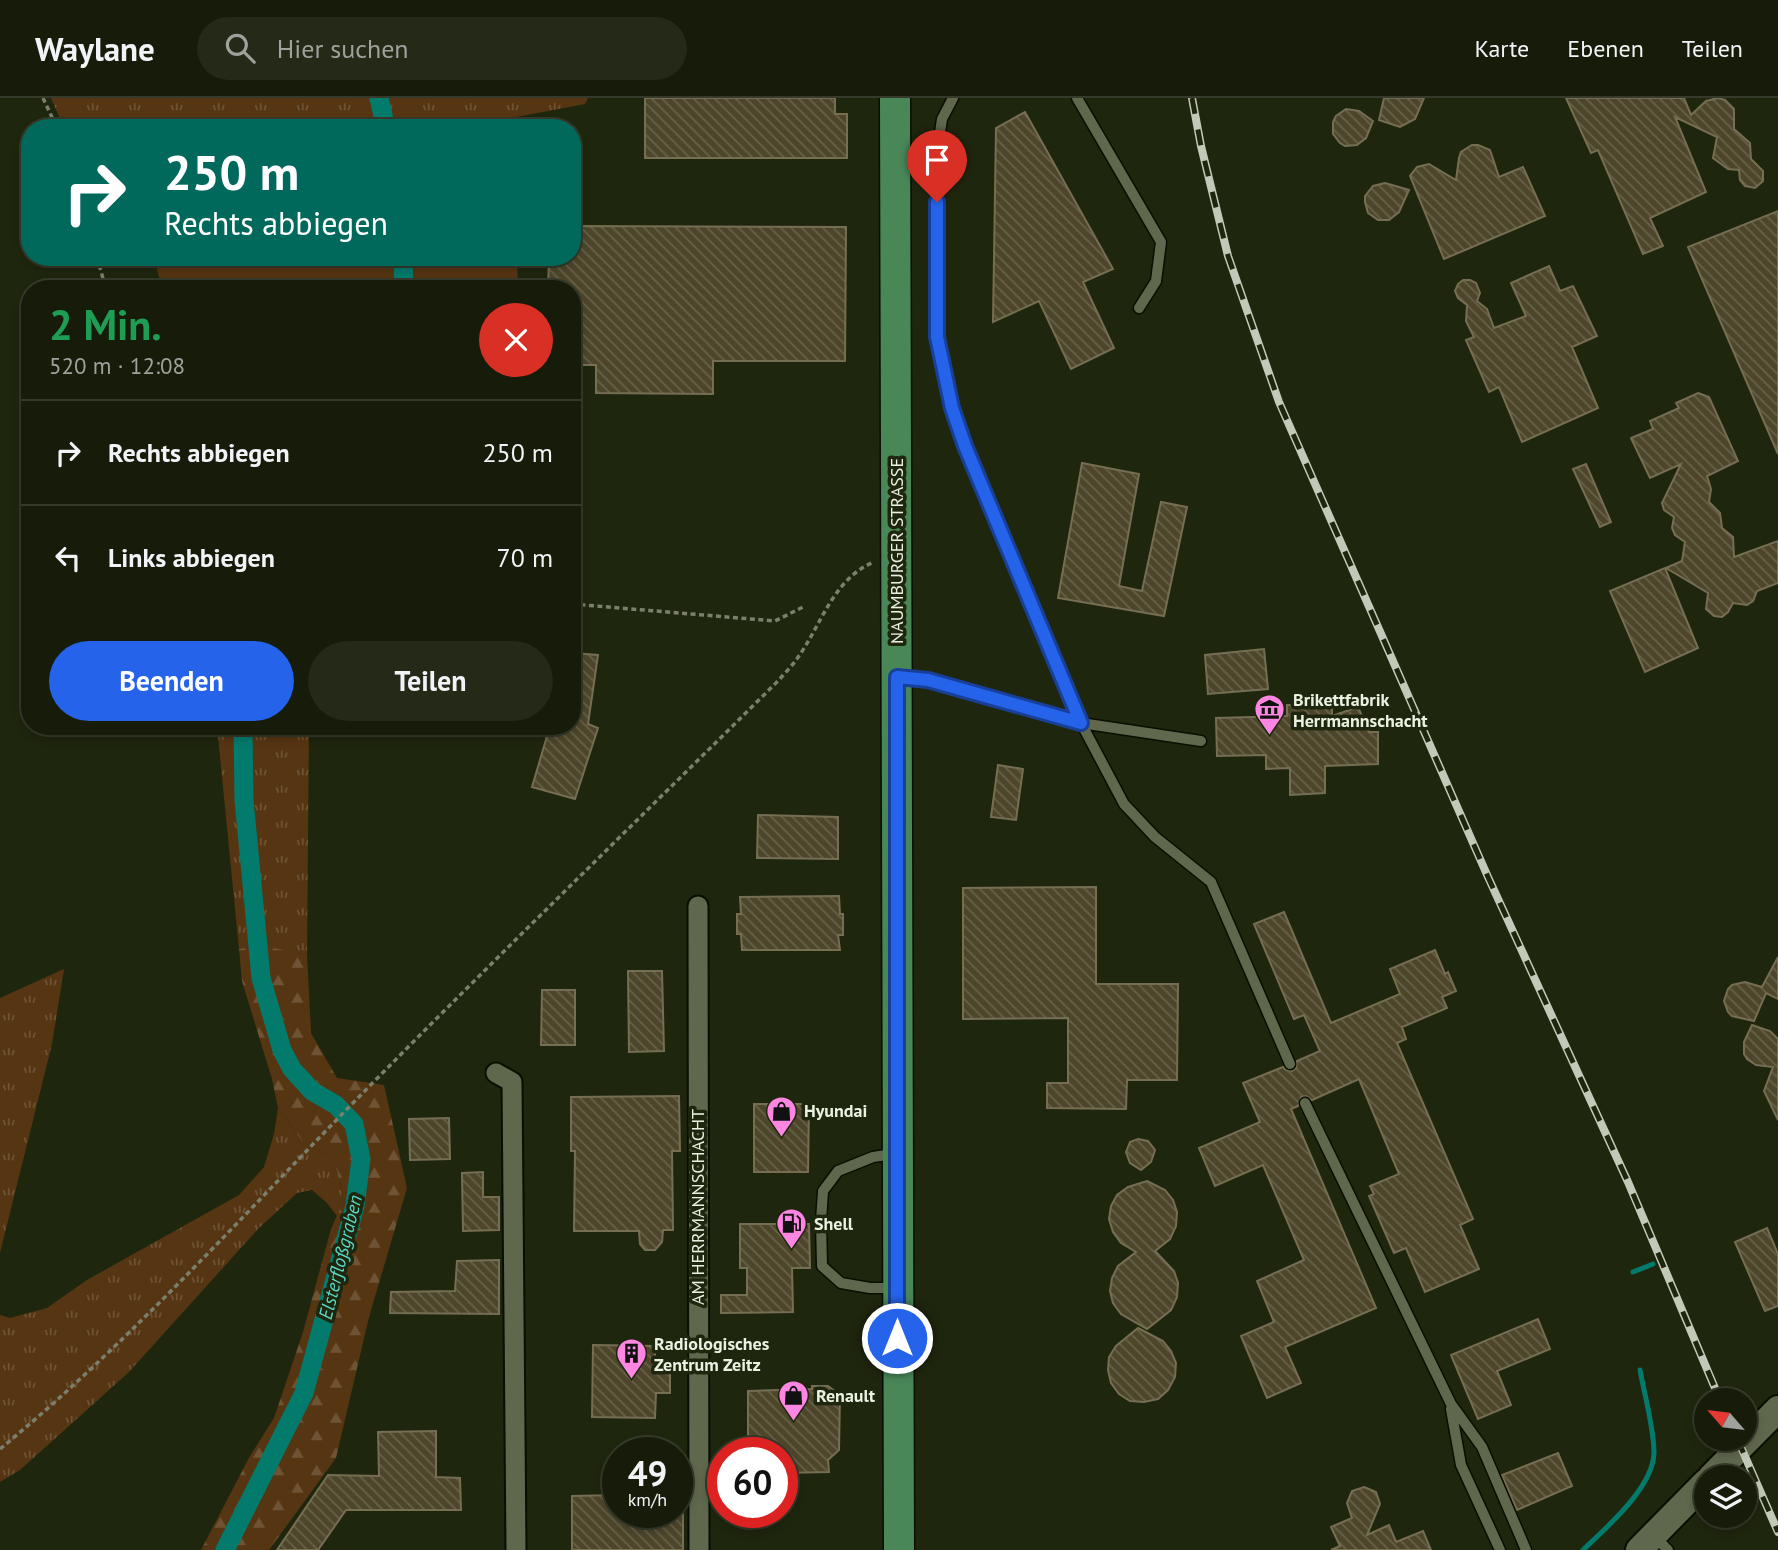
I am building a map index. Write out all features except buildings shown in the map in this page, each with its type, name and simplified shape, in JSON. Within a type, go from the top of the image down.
[{"type":"main road","name":"NAUMBURGER STRASSE","points":[[895,98],[899,1550]]},
{"type":"main road","points":[[1723,1465],[1778,1409]]},
{"type":"main road","points":[[1653,1545],[1694,1496]]},
{"type":"street","name":"AM HERRMANNSCHACHT","points":[[698,906],[699,1550]]},
{"type":"street","points":[[496,1073],[512,1082],[516,1550]]},
{"type":"lane","points":[[953,98],[942,119],[937,153],[937,337],[952,408],[965,446],[1081,723],[1124,804],[1154,838],[1211,882],[1290,1064]]},
{"type":"lane","points":[[1077,98],[1161,242],[1156,281],[1139,308]]},
{"type":"lane","points":[[897,677],[928,680],[1081,723],[1201,741]]},
{"type":"lane","points":[[1305,1103],[1451,1404],[1482,1447],[1526,1550]]},
{"type":"lane","points":[[897,1154],[873,1157],[838,1171],[823,1191],[821,1221],[822,1266],[841,1283],[870,1288],[897,1287]]},
{"type":"lane","points":[[1451,1404],[1461,1465],[1500,1550]]},
{"type":"path","points":[[43,98],[53,119]]},
{"type":"path","points":[[0,1449],[80,1380],[778,681],[797,659],[833,597],[849,580],[870,564],[880,561]]},
{"type":"path","points":[[581,605],[775,621],[803,607]]},
{"type":"green space","points":[[51,98],[588,98],[585,104],[511,119],[60,119]]},
{"type":"green space","points":[[156,266],[517,266],[518,280],[160,280]]},
{"type":"green space","points":[[218,735],[309,735],[307,955],[258,946],[239,949]]},
{"type":"green space","points":[[258,945],[307,955],[311,1033],[337,1078],[384,1085],[407,1188],[369,1317],[336,1458],[269,1550],[201,1550],[250,1456],[274,1418],[303,1332],[331,1229],[343,1202],[337,1170],[328,1155],[303,1142],[278,1108],[272,1079],[242,981],[239,949]]},
{"type":"green space","points":[[64,969],[52,1044],[0,1253],[0,998]]},
{"type":"green space","points":[[278,1108],[303,1142],[328,1155],[337,1169],[343,1202],[337,1216],[312,1190],[297,1193],[258,1229],[129,1372],[20,1470],[0,1482],[0,1315],[10,1318],[47,1308],[87,1280],[239,1195],[264,1167],[274,1134]]},
{"type":"waterway","name":"Elsterfloßgraben","points":[[379,98],[384,119]]},
{"type":"waterway","name":"Elsterfloßgraben","points":[[403,266],[404,280]]},
{"type":"waterway","name":"Elsterfloßgraben","points":[[225,1550],[304,1393],[355,1206],[361,1159],[354,1124],[336,1105],[312,1091],[292,1069],[282,1050],[261,978],[244,800],[243,735]]},
{"type":"waterway","points":[[1633,1272],[1653,1264]]},
{"type":"waterway","points":[[1583,1550],[1628,1505],[1647,1478],[1652,1464],[1652,1431],[1640,1370]]},
{"type":"railway","points":[[1192,98],[1228,256],[1279,402],[1488,877],[1628,1182],[1715,1388]]},
{"type":"railway","points":[[1743,1451],[1778,1532]]},
{"type":"place","name":"Brikettfabrik Herrmannschacht","points":[[1270,737]]},
{"type":"place","name":"Hyundai","points":[[781,1138]]},
{"type":"place","name":"Shell","points":[[791,1251]]},
{"type":"place","name":"Radiologisches Zentrum Zeitz","points":[[631,1381]]},
{"type":"place","name":"Renault","points":[[793,1423]]},
{"type":"route","points":[[897,1338],[897,677],[928,680],[1081,723],[965,446],[952,408],[937,337],[937,202]]}]
